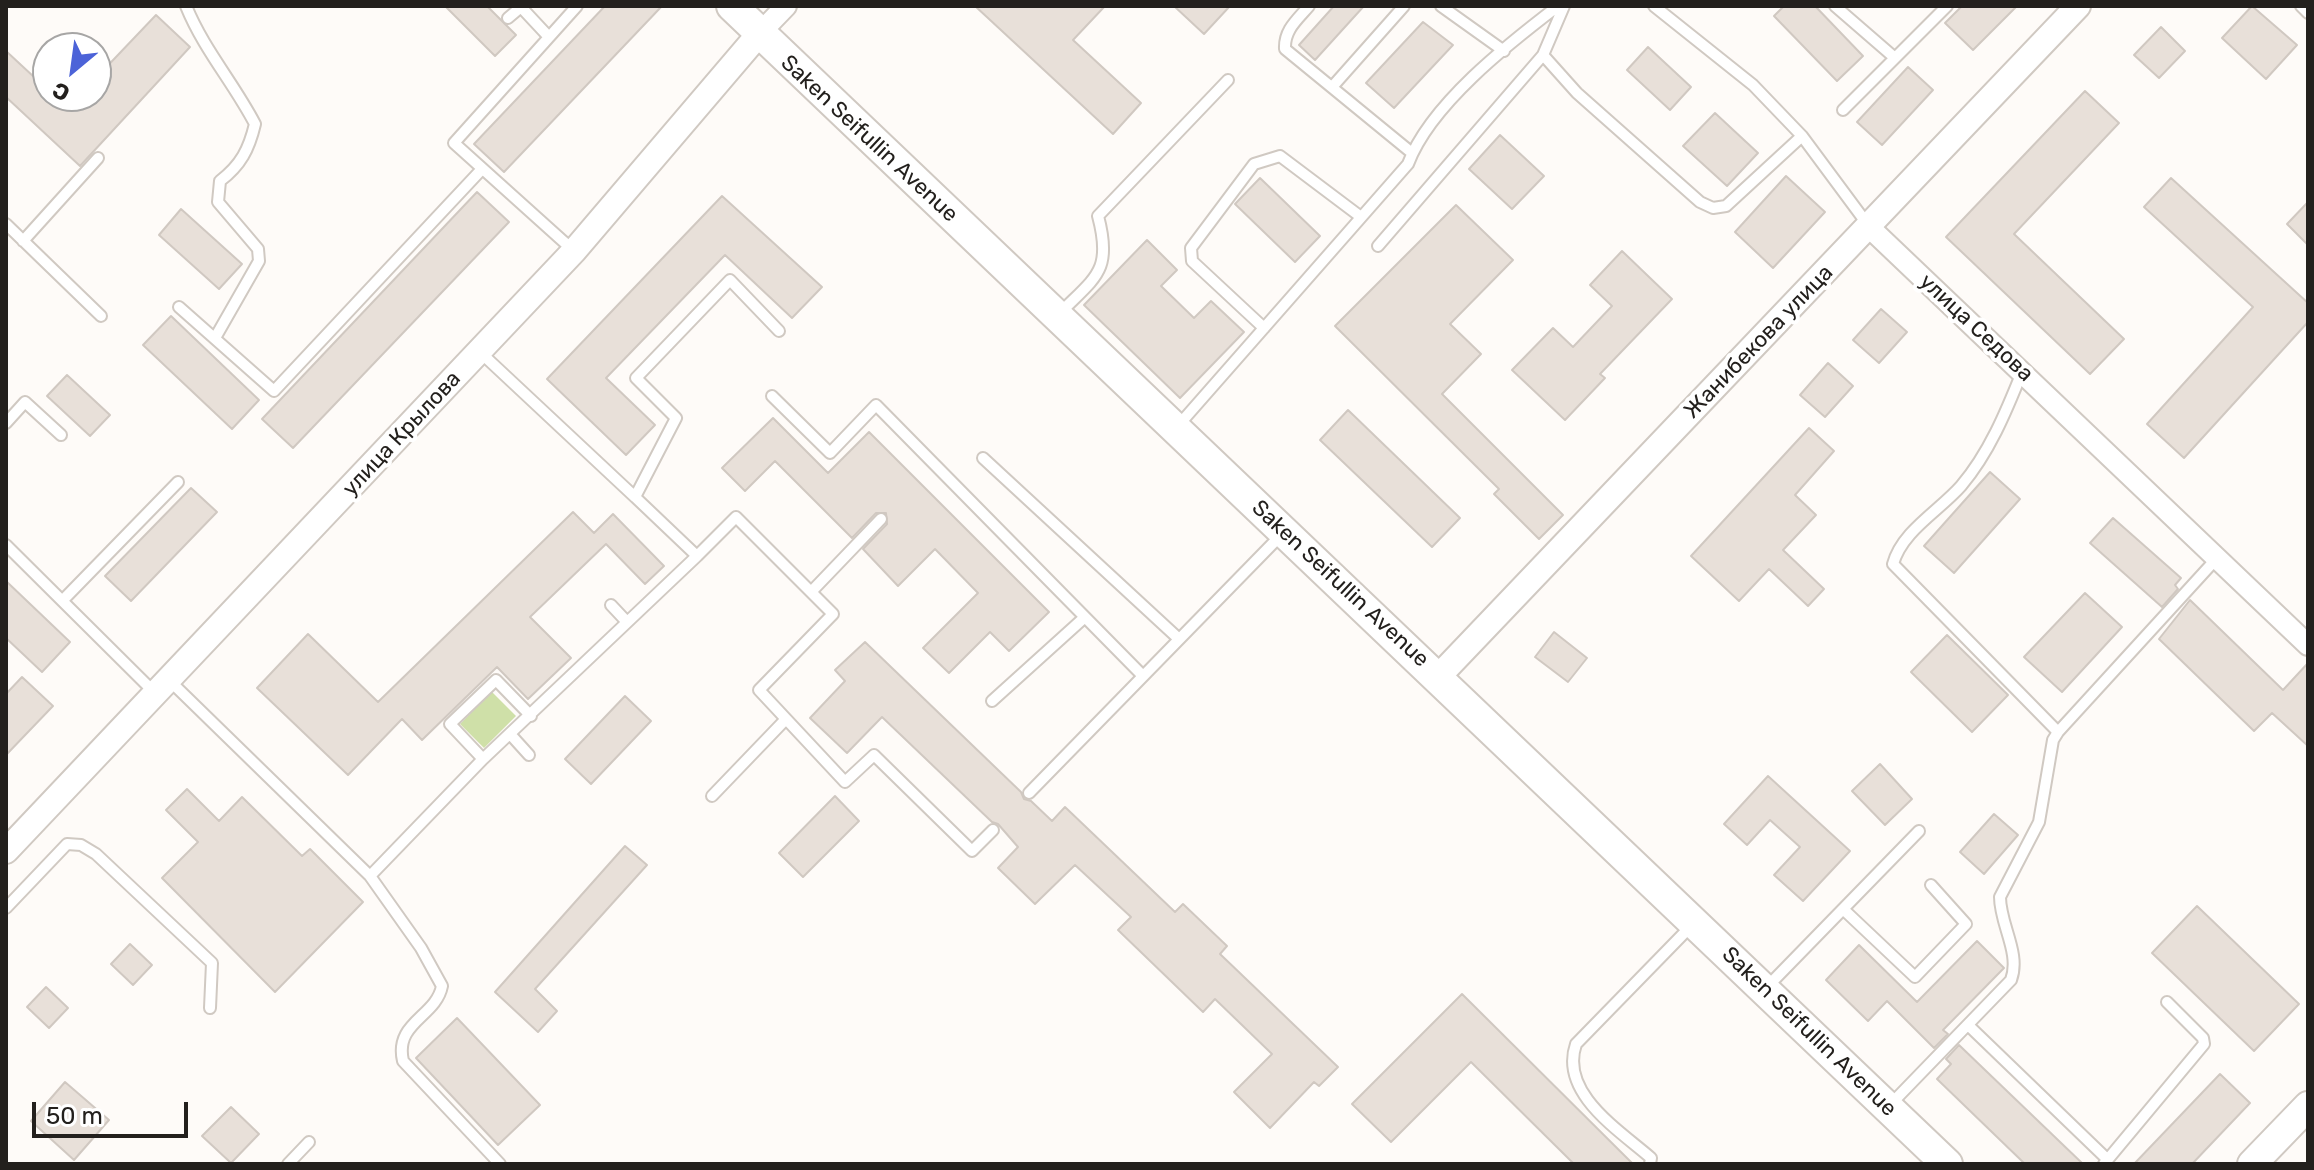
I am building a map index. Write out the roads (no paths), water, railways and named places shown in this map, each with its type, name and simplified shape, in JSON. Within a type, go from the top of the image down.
[{"type":"main road","name":"Saken Seifullin Avenue","points":[[732,6],[1947,1164]]},
{"type":"main road","points":[[2252,1164],[2308,1106]]},
{"type":"street","name":"улица Крылова","points":[[6,851],[574,251],[786,6]]},
{"type":"street","name":"Жанибекова улица","points":[[1438,677],[2078,6]]},
{"type":"street","name":"улица Седова","points":[[1869,227],[2308,645]]},
{"type":"lane","points":[[186,6],[199,39],[236,87],[255,124],[250,147],[237,168],[220,181],[218,202],[258,249],[259,261],[215,338]]},
{"type":"lane","points":[[508,18],[521,6],[548,36]]},
{"type":"lane","points":[[574,251],[454,143],[577,6]]},
{"type":"lane","points":[[1309,6],[1290,27],[1285,38],[1285,49],[1412,153]]},
{"type":"lane","points":[[1333,86],[1404,6]]},
{"type":"lane","points":[[1441,6],[1504,51]]},
{"type":"lane","name":"улица Седова","points":[[1654,6],[1753,85],[1802,136],[1869,227]]},
{"type":"lane","points":[[1835,6],[1895,58]]},
{"type":"lane","points":[[1843,110],[1947,6]]},
{"type":"lane","points":[[2301,6],[2308,13]]},
{"type":"lane","points":[[1176,429],[1408,164],[1417,140],[1455,97],[1555,7]]},
{"type":"lane","points":[[1378,246],[1543,55],[1555,7]]},
{"type":"lane","points":[[1543,55],[1577,93],[1700,202],[1713,208],[1726,206],[1802,136]]},
{"type":"lane","points":[[1057,316],[1102,269],[1105,242],[1098,216],[1228,80]]},
{"type":"lane","points":[[1264,328],[1192,261],[1191,248],[1254,164],[1280,156],[1361,217]]},
{"type":"lane","points":[[23,241],[98,158]]},
{"type":"lane","points":[[179,307],[274,391],[482,169]]},
{"type":"lane","points":[[6,224],[101,316]]},
{"type":"lane","points":[[635,497],[676,418],[636,378],[730,280],[779,331]]},
{"type":"lane","points":[[480,352],[697,556]]},
{"type":"lane","points":[[2022,372],[1984,454],[1962,485],[1904,541],[1893,564],[2058,732]]},
{"type":"lane","points":[[772,396],[830,453],[876,405],[1143,676]]},
{"type":"lane","points":[[6,423],[25,402],[61,435]]},
{"type":"lane","points":[[983,458],[1179,639]]},
{"type":"lane","points":[[63,600],[178,482]]},
{"type":"lane","points":[[370,876],[483,759],[736,517],[833,614],[759,690],[845,782],[874,755],[972,851],[993,830]]},
{"type":"lane","points":[[811,592],[881,519]]},
{"type":"lane","points":[[1029,793],[1285,532]]},
{"type":"lane","points":[[6,545],[370,876],[421,948],[442,986],[440,997],[407,1028],[402,1040],[403,1061],[500,1164]]},
{"type":"lane","points":[[1888,1107],[2011,980],[2015,970],[2000,910],[2000,897],[2004,884],[2039,822],[2053,740],[2218,557]]},
{"type":"lane","points":[[611,605],[627,622]]},
{"type":"lane","points":[[992,701],[1085,617]]},
{"type":"lane","points":[[483,759],[450,724],[496,680],[531,716]]},
{"type":"lane","points":[[712,796],[786,719]]},
{"type":"lane","points":[[510,734],[529,755]]},
{"type":"lane","points":[[1765,989],[1919,831]]},
{"type":"lane","points":[[6,908],[67,844],[81,845],[96,854],[212,963],[210,1008]]},
{"type":"lane","points":[[1843,909],[1915,977],[1966,924],[1931,885]]},
{"type":"lane","points":[[1650,1164],[1651,1158],[1599,1114],[1578,1087],[1571,1059],[1576,1044],[1694,922]]},
{"type":"lane","points":[[1969,1026],[2105,1162],[2204,1044],[2203,1038],[2167,1002]]},
{"type":"lane","points":[[288,1164],[309,1142]]}]
